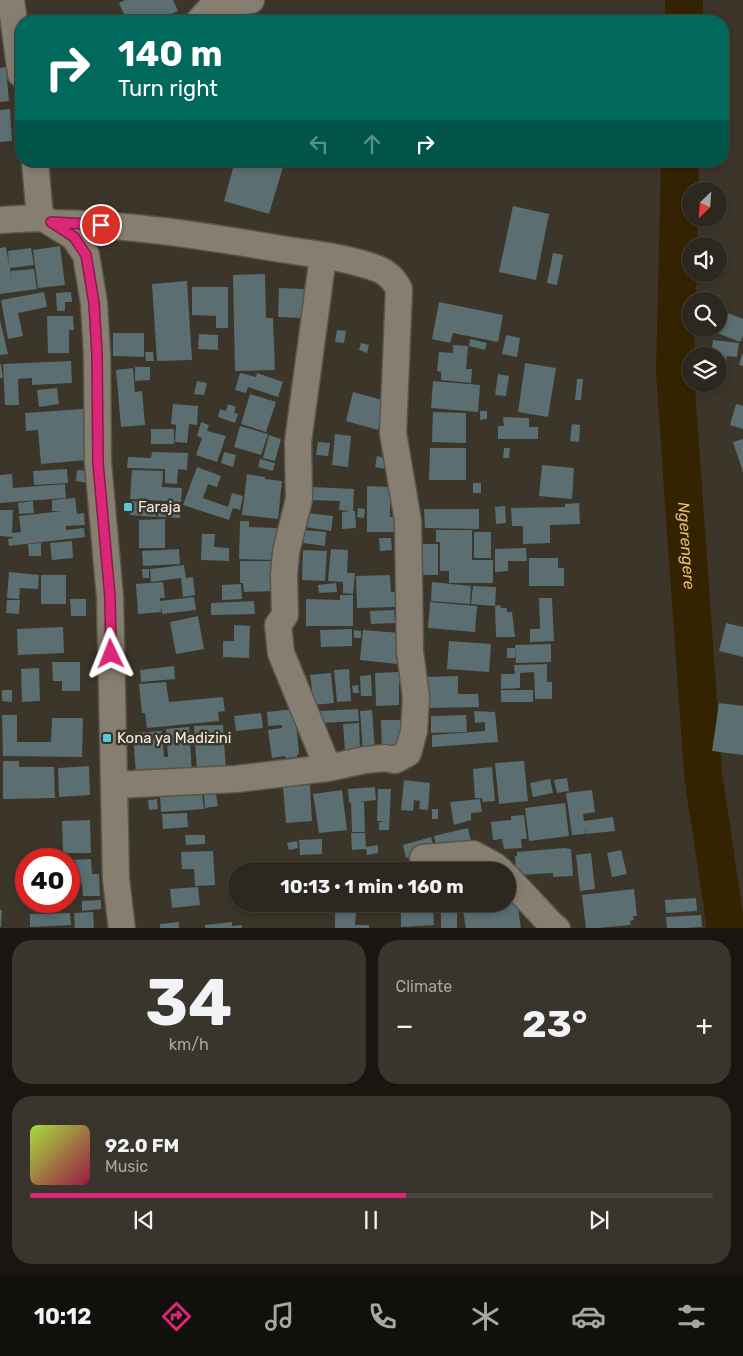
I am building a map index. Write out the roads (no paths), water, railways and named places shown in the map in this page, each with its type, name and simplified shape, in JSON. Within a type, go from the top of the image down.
[{"type":"street","points":[[11,0],[15,30]]},
{"type":"street","points":[[205,15],[213,6],[251,0]]},
{"type":"street","points":[[36,167],[46,220],[74,237],[86,255],[94,303],[97,354],[98,463],[110,597],[116,879],[122,928]]},
{"type":"street","points":[[0,220],[46,220],[188,233],[342,259],[378,269],[391,276],[399,289],[394,434],[408,521],[410,652],[416,697],[414,731],[408,752],[395,760],[385,758],[365,760],[328,768],[236,779],[115,785]]},
{"type":"street","points":[[323,256],[298,442],[299,499],[286,552],[284,575],[285,615],[278,625],[281,653],[328,768]]},
{"type":"street","points":[[423,858],[473,854],[488,862]]},
{"type":"street","points":[[516,887],[550,923],[558,928]]},
{"type":"waterway","name":"Ngerengere","points":[[684,0],[684,15]]},
{"type":"waterway","name":"Ngerengere","points":[[680,167],[675,373],[703,774],[726,928]]},
{"type":"place","name":"Faraja","points":[[128,507]]},
{"type":"place","name":"Kona ya Madizini","points":[[107,738]]}]
